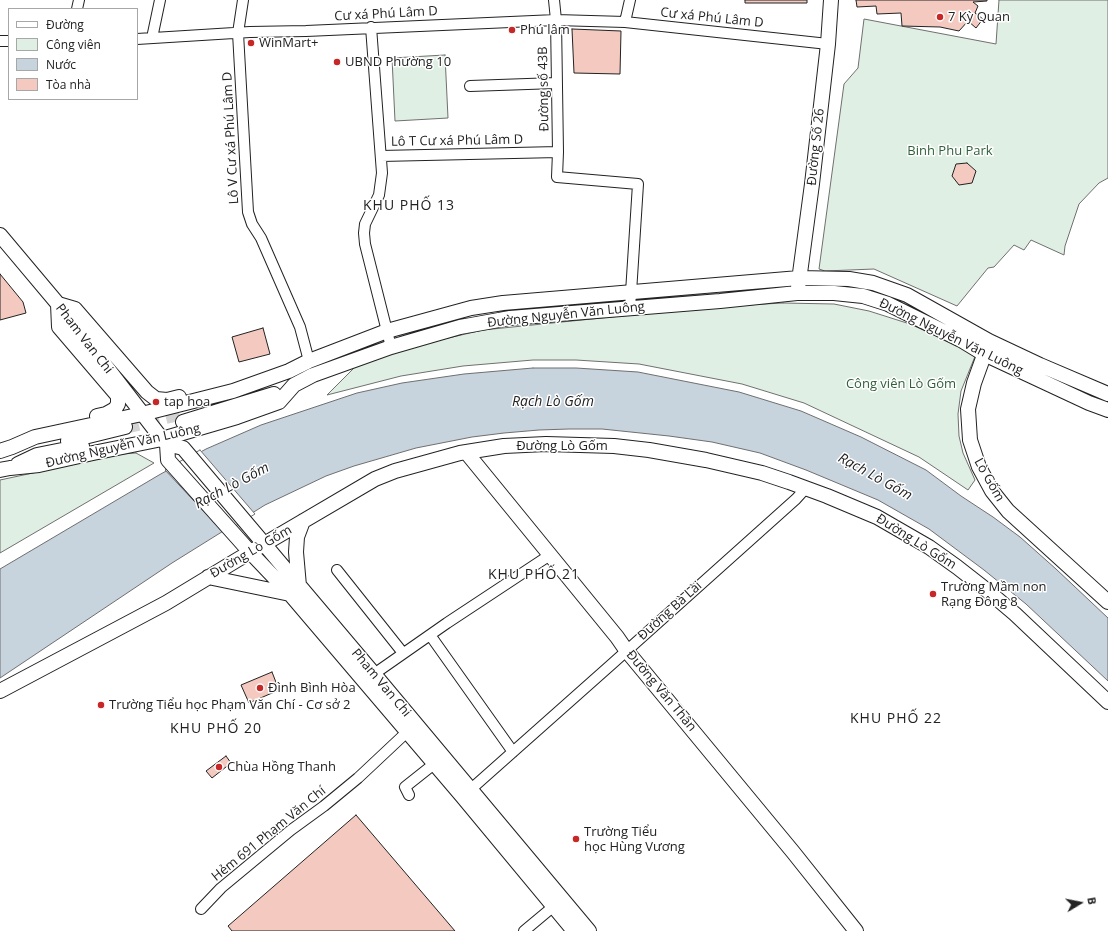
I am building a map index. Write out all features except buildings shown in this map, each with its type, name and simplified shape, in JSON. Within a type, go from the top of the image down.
[{"type":"main road","name":"Đường Số 26","points":[[797,293],[812,184],[828,44],[831,0]]},
{"type":"main road","name":"Pham Van Chi","points":[[0,235],[58,304],[164,442],[168,460],[238,540],[295,590],[374,674],[574,931]]},
{"type":"main road","name":"Đường Nguyễn Văn Luông","points":[[6,449],[35,437],[142,414],[214,396],[289,371],[309,361],[387,331],[471,308],[503,303],[799,278],[849,279],[873,282],[907,295],[989,341],[1108,394]]},
{"type":"main road","name":"Đường Nguyễn Văn Luông","points":[[5,469],[38,465],[93,453],[164,442],[278,402],[294,385],[313,375],[391,347],[460,327],[510,318],[797,293],[834,293],[863,296],[888,304],[961,340],[984,354],[1089,403],[1108,410]]},
{"type":"main road","points":[[6,449],[28,432],[106,414],[115,409],[118,404],[118,396],[59,327],[58,304],[75,309],[147,392],[156,399],[167,400],[201,392],[275,370],[289,371]]},
{"type":"main road","name":"Lò Gốm","points":[[989,341],[974,383],[968,409],[970,440],[979,467],[992,491],[1008,511],[1108,602]]},
{"type":"main road","points":[[289,371],[276,380],[182,418],[278,393],[294,385]]},
{"type":"main road","points":[[5,469],[37,455],[126,432],[35,449],[6,449]]},
{"type":"main road","name":"Pham Van Chi","points":[[164,442],[183,448],[253,530],[295,590],[407,732],[434,764],[466,793],[589,931]]},
{"type":"main road","name":"Đường Lò Gốm","points":[[0,691],[147,614],[250,552],[388,473],[466,452],[504,446],[576,444],[628,448],[677,455],[762,473],[827,496],[877,517],[934,550],[957,567],[1015,614],[1108,702]]},
{"type":"main road","name":"Đường Văn Thân","points":[[466,452],[856,931]]},
{"type":"main road","points":[[208,577],[295,590],[296,545],[297,537],[303,521]]},
{"type":"street","points":[[152,38],[160,0]]},
{"type":"street","name":"Lô V Cư xá Phú Lâm D","points":[[243,0],[238,33],[248,212],[252,224],[260,238],[300,327],[309,361]]},
{"type":"street","name":"Đường số 43B","points":[[554,0],[556,20],[557,177],[638,184],[632,293]]},
{"type":"street","points":[[625,22],[630,0]]},
{"type":"street","name":"Cư xá Phú Lâm D","points":[[138,39],[250,32],[556,20],[625,22],[828,44]]},
{"type":"street","points":[[371,27],[382,173],[378,195],[365,224],[364,233],[365,244],[391,347]]},
{"type":"street","points":[[470,86],[556,83]]},
{"type":"street","name":"Lô T Cư xá Phú Lâm D","points":[[381,156],[558,152]]},
{"type":"street","points":[[630,308],[632,293]]},
{"type":"street","name":"Đường Bà Lài","points":[[466,793],[514,752],[806,488]]},
{"type":"street","points":[[374,674],[550,555]]},
{"type":"street","points":[[337,570],[403,653]]},
{"type":"street","points":[[430,635],[514,752]]},
{"type":"street","name":"Hẻm 691 Phạm Văn Chí","points":[[201,908],[227,883],[291,830],[324,806],[358,778],[407,732]]},
{"type":"street","points":[[409,795],[405,787],[434,764]]},
{"type":"street","points":[[524,931],[554,906]]},
{"type":"green space","name":"Binh Phu Park","points":[[999,0],[1108,0],[1108,178],[1099,183],[1079,204],[1065,246],[1064,255],[1031,240],[1024,250],[1014,245],[994,267],[988,268],[957,306],[874,269],[825,271],[819,269],[844,84],[858,68],[864,19],[996,44]]},
{"type":"green space","points":[[445,55],[448,118],[395,121],[392,58]]},
{"type":"green space","name":"Công viên Lò Gốm","points":[[783,303],[834,304],[869,311],[910,324],[976,354],[961,391],[958,414],[959,436],[963,453],[975,480],[968,490],[919,457],[804,403],[742,384],[639,364],[576,360],[533,360],[463,366],[401,376],[327,395],[359,363],[422,344],[483,330],[710,307]]},
{"type":"green space","points":[[136,453],[154,463],[0,553],[0,480],[122,454]]},
{"type":"water","name":"Rạch Lò Gốm","points":[[533,368],[576,368],[638,372],[739,392],[801,411],[861,437],[926,470],[1020,537],[1108,618],[1108,681],[1026,604],[984,570],[929,529],[878,500],[806,470],[760,453],[712,442],[602,429],[539,430],[472,437],[416,448],[354,466],[326,476],[265,505],[172,563],[0,678],[0,569],[159,475],[206,449],[261,425],[357,393],[402,383],[464,374]]},
{"type":"pier","points":[[200,450],[255,514],[224,533],[165,470]]},
{"type":"tunnel","points":[[125,427],[182,413]]},
{"type":"place","name":"7 Kỳ Quan","points":[[940,17]]},
{"type":"place","name":"Phú lâm","points":[[512,30]]},
{"type":"place","name":"WinMart+","points":[[251,43]]},
{"type":"place","name":"UBND Phường 10","points":[[337,62]]},
{"type":"place","name":"tap hoa","points":[[156,402]]},
{"type":"place","name":"Trường Mầm non Rạng Đông 8","points":[[933,594]]},
{"type":"place","name":"Đình Bình Hòa","points":[[260,688]]},
{"type":"place","name":"Trường Tiểu học Phạm Văn Chí - Cơ sở 2","points":[[101,705]]},
{"type":"place","name":"Chùa Hồng Thanh","points":[[219,767]]},
{"type":"place","name":"Trường Tiểu học Hùng Vương","points":[[576,839]]},
{"type":"district","name":"KHU PHỐ 13","points":[[409,206]]},
{"type":"district","name":"KHU PHỐ 21","points":[[534,575]]},
{"type":"district","name":"KHU PHỐ 22","points":[[896,719]]},
{"type":"district","name":"KHU PHỐ 20","points":[[216,729]]}]
